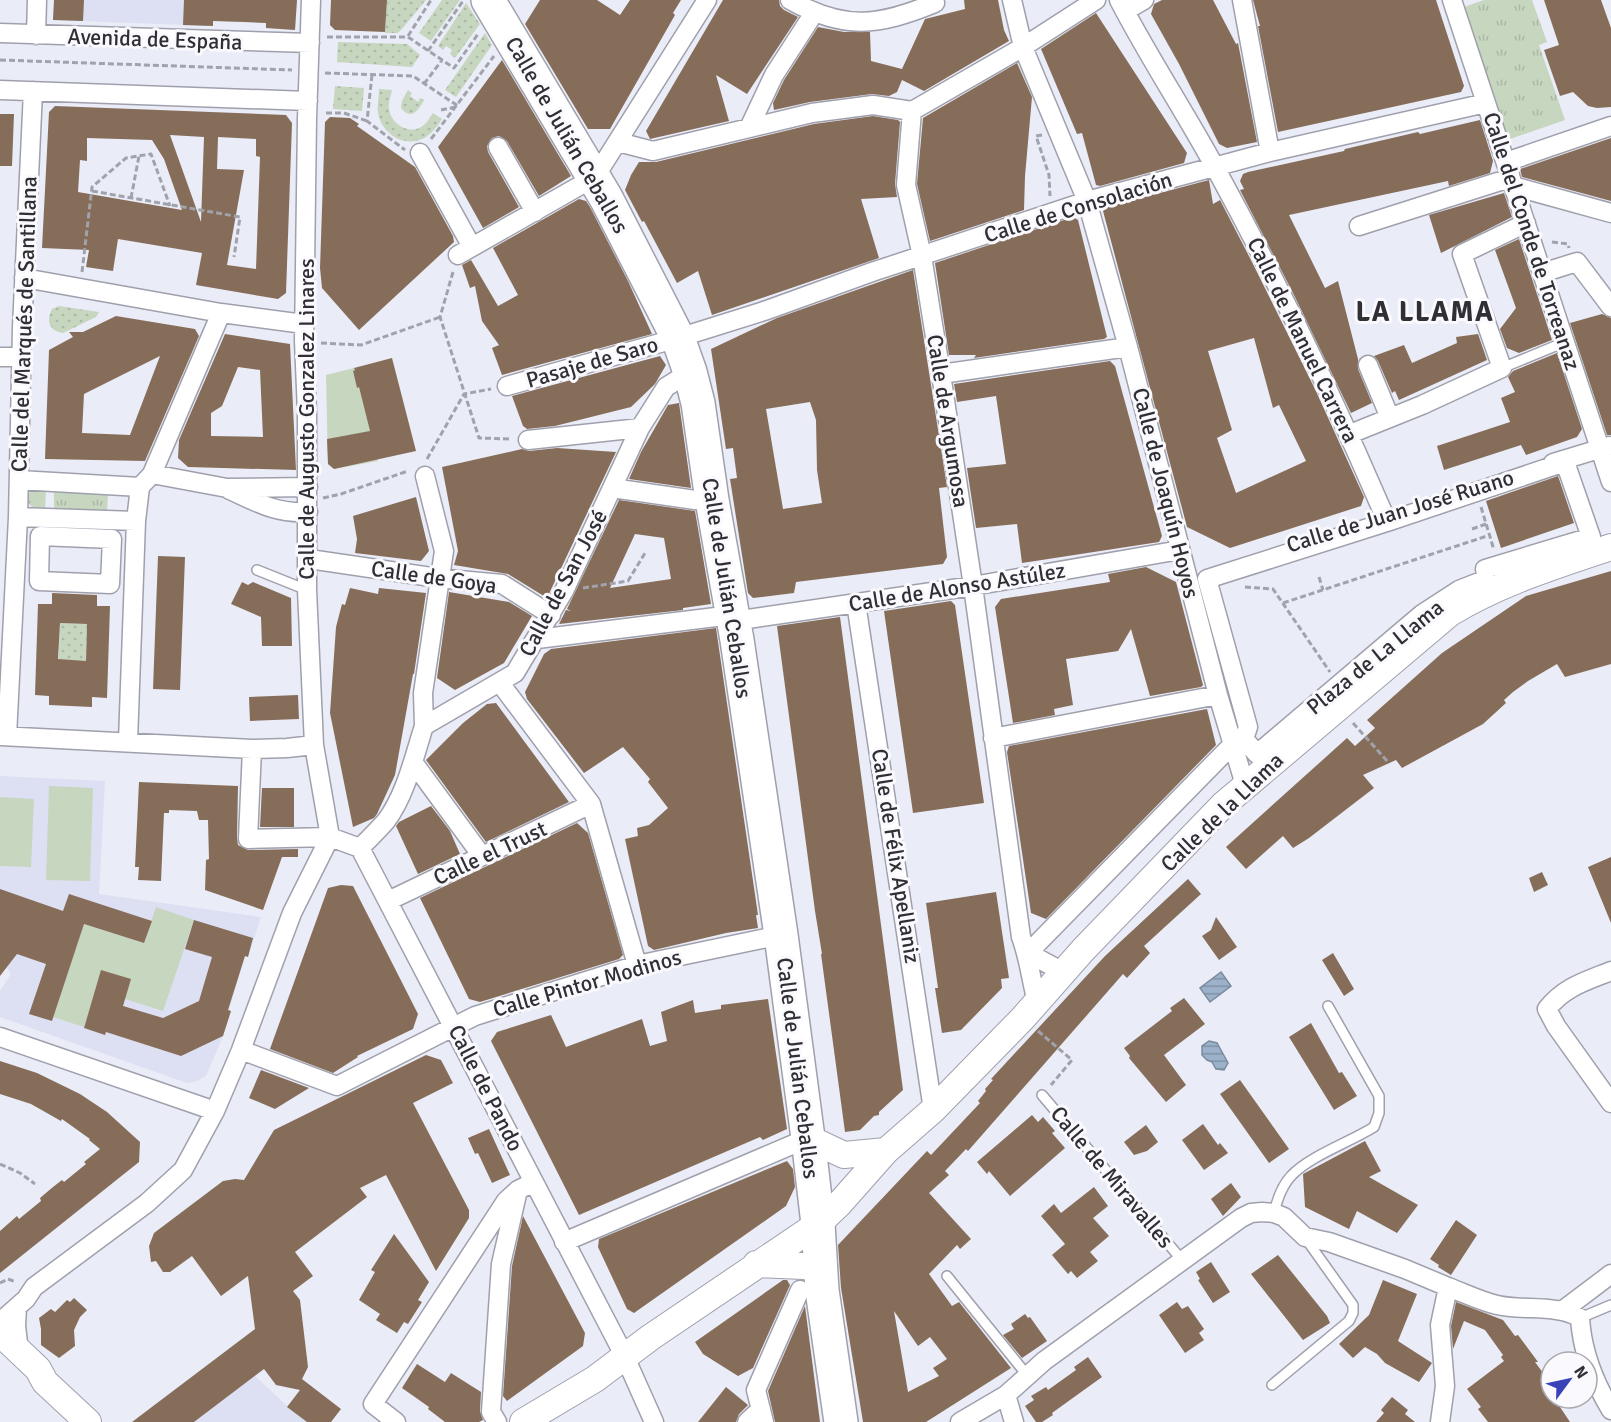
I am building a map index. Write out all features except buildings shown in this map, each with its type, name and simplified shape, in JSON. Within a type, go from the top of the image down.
[{"type":"highway","name":"Calle de Julián Ceballos","points":[[494,21],[595,177],[678,338],[698,403],[781,935],[808,1138],[818,1224],[810,1279],[841,1422]]},
{"type":"main road","name":"Calle de la Llama","points":[[523,1422],[595,1379],[756,1264],[818,1224],[886,1151],[933,1110],[1030,1010],[1063,972],[1223,805],[1450,613],[1478,596],[1516,580],[1611,547]]},
{"type":"main road","points":[[808,1138],[844,1155],[886,1151]]},
{"type":"main road","points":[[756,1264],[804,1266],[810,1279]]},
{"type":"main road","points":[[0,1333],[14,1365],[31,1377],[45,1382],[79,1419]]},
{"type":"street","points":[[36,35],[37,0]]},
{"type":"street","name":"Calle de Augusto Gonzalez Linares","points":[[311,0],[318,40],[308,101],[304,324],[308,590],[314,745],[330,837]]},
{"type":"street","points":[[420,153],[465,251],[595,177],[707,0]]},
{"type":"street","points":[[790,0],[814,13],[841,21],[868,22],[914,12],[935,3]]},
{"type":"street","name":"Calle de Joaquín Hoyos","points":[[1012,0],[1023,47],[1087,201],[1128,347],[1218,695],[1245,786]]},
{"type":"street","points":[[618,142],[652,151],[812,113],[873,105],[912,111],[1023,47],[1096,0]]},
{"type":"street","points":[[1122,5],[1144,0]]},
{"type":"street","points":[[1242,0],[1270,152]]},
{"type":"street","name":"Calle del Conde de Torreanaz","points":[[1452,0],[1565,342],[1606,447],[1611,482]]},
{"type":"street","name":"Calle de Manuel Carrera","points":[[1122,5],[1215,167],[1272,273],[1350,434],[1385,517]]},
{"type":"street","points":[[749,128],[774,75],[814,13]]},
{"type":"street","name":"Avenida de España","points":[[0,33],[318,40]]},
{"type":"street","points":[[0,90],[308,101]]},
{"type":"street","name":"Calle del Marqués de Santillana","points":[[4,736],[18,517],[21,357],[33,91]]},
{"type":"street","name":"Calle de Consolación","points":[[678,338],[1087,201],[1270,152],[1486,103]]},
{"type":"street","name":"Calle de Argumosa","points":[[912,111],[906,185],[922,256],[973,586],[1022,936],[1028,953],[1031,982],[1030,1010]]},
{"type":"street","points":[[1359,226],[1510,175],[1611,126]]},
{"type":"street","points":[[498,147],[535,212]]},
{"type":"street","points":[[1510,175],[1611,213]]},
{"type":"street","points":[[1350,434],[1502,368],[1462,255],[1526,223]]},
{"type":"street","points":[[1542,273],[1577,262],[1611,307]]},
{"type":"street","points":[[24,278],[221,313],[304,324]]},
{"type":"street","points":[[128,741],[136,521],[146,481],[221,313]]},
{"type":"street","name":"Pasaje de Saro","points":[[507,386],[678,338]]},
{"type":"street","points":[[941,374],[1128,347]]},
{"type":"street","points":[[0,357],[21,357]]},
{"type":"street","points":[[1368,365],[1390,418]]},
{"type":"street","points":[[528,440],[640,428],[666,387],[690,372]]},
{"type":"street","name":"Calle de San José","points":[[424,726],[515,673],[564,591],[640,428]]},
{"type":"street","name":"Calle de Juan José Ruano","points":[[1188,577],[1606,447]]},
{"type":"street","name":"Plaza de La Llama","points":[[1565,462],[1591,537],[1485,569],[1487,579],[1459,590],[1422,614],[1257,754],[1244,739],[1248,727],[1207,579],[1476,492],[1565,462]]},
{"type":"street","points":[[252,749],[248,839],[330,837],[360,848],[386,820],[396,803],[413,762],[424,726],[423,693],[438,578],[444,551],[420,471]]},
{"type":"street","points":[[19,480],[146,481],[227,488],[308,500]]},
{"type":"street","points":[[227,488],[266,507],[295,513],[308,500]]},
{"type":"street","points":[[612,488],[695,500],[712,500]]},
{"type":"street","points":[[18,517],[136,521]]},
{"type":"street","points":[[40,536],[112,539],[110,584],[39,581],[40,536]]},
{"type":"street","name":"Calle de Alonso Astúlez","points":[[537,639],[856,603],[973,586],[1180,550]]},
{"type":"street","name":"Calle de Goya","points":[[309,559],[438,578],[502,584],[551,615]]},
{"type":"street","name":"Calle de Félix Apellaniz","points":[[856,603],[933,1110]]},
{"type":"street","points":[[500,683],[591,804],[637,965]]},
{"type":"street","points":[[993,738],[1218,695]]},
{"type":"street","points":[[4,736],[252,749],[314,745]]},
{"type":"street","name":"Calle de la Llama","points":[[1028,953],[1233,744]]},
{"type":"street","points":[[413,762],[482,856]]},
{"type":"street","name":"Calle el Trust","points":[[388,901],[591,804]]},
{"type":"street","points":[[0,1322],[9,1305],[26,1299],[26,1285],[147,1203],[183,1170],[214,1111],[241,1050],[292,913],[330,837]]},
{"type":"street","name":"Calle de Pando","points":[[360,848],[453,1026],[526,1186],[564,1242],[625,1357],[654,1422]]},
{"type":"street","name":"Calle Pintor Modinos","points":[[241,1050],[337,1086],[475,1016],[637,965],[781,935]]},
{"type":"street","points":[[1028,953],[1063,972]]},
{"type":"street","points":[[1611,971],[1572,987],[1556,997],[1547,1009],[1556,1026],[1611,1103]]},
{"type":"street","points":[[0,1037],[214,1111]]},
{"type":"street","points":[[564,1242],[808,1138]]},
{"type":"street","points":[[396,1422],[373,1404],[506,1201],[526,1186]]},
{"type":"street","points":[[498,1422],[492,1412],[501,1264],[526,1186]]},
{"type":"street","name":"Calle de Miravalles","points":[[960,1422],[1006,1395],[1027,1375],[1241,1218],[1251,1213],[1274,1214]]},
{"type":"street","points":[[1274,1214],[1284,1217],[1305,1237],[1329,1242],[1373,1257],[1497,1305],[1562,1311],[1580,1318],[1584,1348],[1594,1376],[1611,1410]]},
{"type":"street","points":[[1562,1311],[1611,1274]]},
{"type":"street","points":[[747,1422],[762,1415],[756,1390],[810,1279]]},
{"type":"street","points":[[1440,1422],[1445,1386],[1440,1325],[1448,1287]]},
{"type":"street","points":[[9,1305],[16,1326],[10,1357]]},
{"type":"street","points":[[1006,1395],[1014,1422]]},
{"type":"lane","points":[[1502,368],[1565,342]]},
{"type":"lane","points":[[258,570],[308,590]]},
{"type":"lane","points":[[1274,1214],[1277,1199],[1290,1176],[1374,1127],[1379,1113],[1379,1096],[1328,1006]]},
{"type":"lane","name":"Calle de Miravalles","points":[[1042,1095],[1182,1260]]},
{"type":"lane","points":[[1272,1385],[1349,1321],[1353,1314],[1353,1305],[1305,1237]]},
{"type":"lane","points":[[947,1276],[1027,1375]]},
{"type":"lane","points":[[1580,1318],[1611,1305]]},
{"type":"path","points":[[408,37],[431,0]]},
{"type":"path","points":[[428,51],[465,0]]},
{"type":"path","points":[[318,40],[408,37],[454,68],[494,21]]},
{"type":"path","points":[[322,115],[327,112],[344,113],[367,121],[404,150],[420,153],[458,106],[494,21]]},
{"type":"path","points":[[0,60],[300,71]]},
{"type":"path","points":[[424,84],[441,60]]},
{"type":"path","points":[[325,73],[413,76],[458,106]]},
{"type":"path","points":[[367,121],[372,75]]},
{"type":"path","points":[[441,110],[458,106]]},
{"type":"path","points":[[1050,213],[1049,176],[1036,136],[1058,131]]},
{"type":"path","points":[[79,288],[86,251],[92,187],[126,158],[151,154],[170,206]]},
{"type":"path","points":[[131,198],[139,156]]},
{"type":"path","points":[[92,191],[240,217],[234,256]]},
{"type":"path","points":[[1548,234],[1552,243],[1568,244],[1577,262]]},
{"type":"path","points":[[465,251],[440,317],[464,394],[479,438],[528,440]]},
{"type":"path","points":[[315,342],[361,345],[440,317]]},
{"type":"path","points":[[308,500],[341,494],[420,471],[464,394],[507,386]]},
{"type":"path","points":[[1476,492],[1496,557]]},
{"type":"path","points":[[1472,529],[1486,524]]},
{"type":"path","points":[[1283,603],[1490,535]]},
{"type":"path","points":[[564,591],[628,581],[645,553]]},
{"type":"path","points":[[1319,577],[1323,590]]},
{"type":"path","points":[[1208,584],[1273,589],[1334,677]]},
{"type":"path","points":[[1338,706],[1388,762]]},
{"type":"path","points":[[1030,1010],[1072,1060],[1042,1095]]},
{"type":"path","points":[[0,1164],[20,1173],[35,1184]]},
{"type":"path","points":[[0,1283],[8,1279],[26,1285]]},
{"type":"shaded area","points":[[54,0],[297,0],[295,30],[266,28],[266,23],[213,21],[213,26],[53,20]]},
{"type":"shaded area","points":[[0,776],[105,781],[99,894],[261,917],[248,957],[245,956],[223,1036],[206,1076],[187,1083],[0,1017],[0,991],[11,974],[7,968],[11,961],[0,956]]},
{"type":"shaded area","points":[[1221,972],[1231,986],[1210,1002],[1200,988]]},
{"type":"shaded area","points":[[1209,1041],[1217,1043],[1228,1063],[1224,1070],[1216,1069],[1212,1062],[1202,1055],[1202,1046]]},
{"type":"shaded area","points":[[255,1376],[307,1422],[194,1422]]},
{"type":"green space","points":[[387,0],[426,0],[398,33],[385,33]]},
{"type":"green space","points":[[442,0],[460,0],[431,41],[419,33]]},
{"type":"green space","points":[[1484,0],[1532,0],[1547,42],[1539,45],[1565,120],[1507,140],[1461,8]]},
{"type":"green space","points":[[466,3],[480,24],[455,58],[450,54],[452,50],[446,46],[443,50],[438,46]]},
{"type":"green space","points":[[485,33],[492,45],[456,97],[445,90]]},
{"type":"green space","points":[[338,42],[407,44],[420,55],[412,67],[337,62]]},
{"type":"green space","points":[[335,86],[364,88],[362,111],[333,109]]},
{"type":"green space","points":[[379,89],[392,90],[389,104],[390,114],[393,120],[402,127],[420,128],[433,113],[442,119],[426,137],[411,141],[396,138],[384,128],[380,121]]},
{"type":"green space","points":[[408,90],[412,93],[410,96],[418,102],[420,98],[424,100],[411,114],[401,108]]},
{"type":"green space","points":[[59,306],[99,312],[96,317],[63,333],[52,328],[49,321],[52,309]]},
{"type":"green space","points":[[354,368],[357,387],[359,387],[378,461],[334,469],[328,464],[326,375]]},
{"type":"green space","points":[[35,489],[46,489],[45,509],[32,507],[27,501],[28,494]]},
{"type":"green space","points":[[54,489],[108,491],[107,512],[54,510]]},
{"type":"green space","points":[[60,623],[87,624],[86,661],[78,661],[58,677]]},
{"type":"green space","points":[[49,786],[93,788],[90,881],[46,880]]},
{"type":"green space","points":[[0,797],[34,799],[31,867],[0,866]]},
{"type":"green space","points":[[156,907],[194,920],[163,1011],[125,999],[102,971],[84,1027],[53,1017],[84,924],[144,943]]},
{"type":"district","name":"LA LLAMA","points":[[1425,312]]}]
